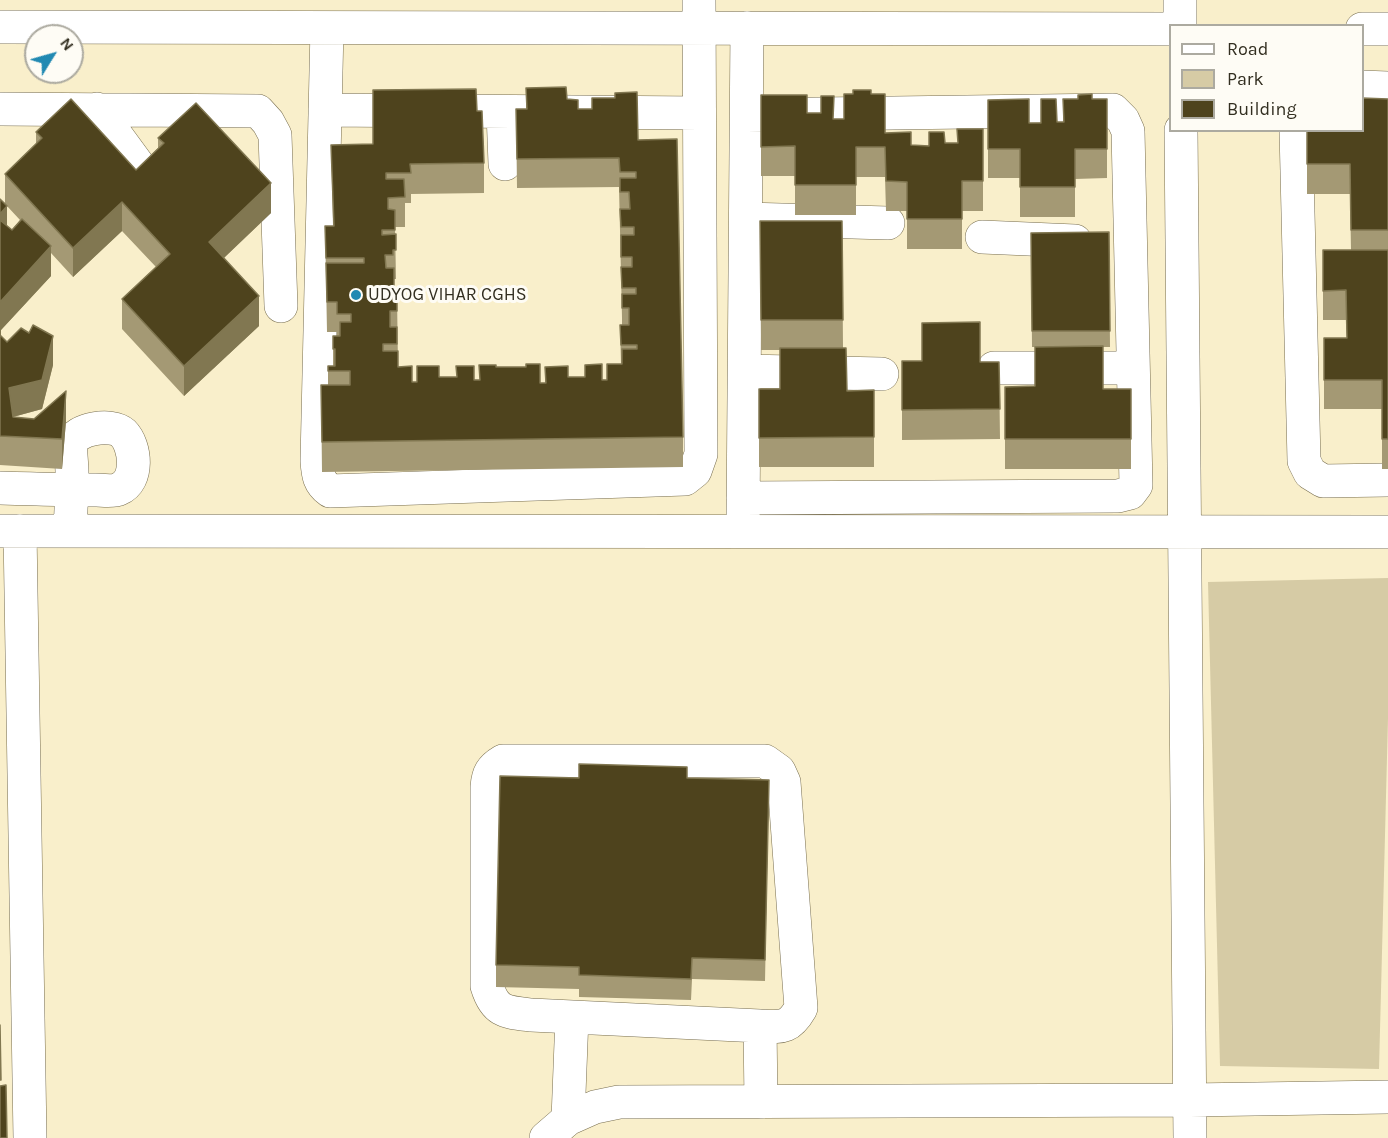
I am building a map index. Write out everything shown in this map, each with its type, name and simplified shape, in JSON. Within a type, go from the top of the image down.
[{"type":"street","points":[[1180,0],[1180,24]]},
{"type":"street","points":[[327,28],[317,461],[318,475],[322,485],[330,491],[685,479],[695,471],[701,454],[699,14]]},
{"type":"street","points":[[0,27],[327,28],[699,14],[747,28],[1169,29]]},
{"type":"street","points":[[743,531],[747,28]]},
{"type":"street","points":[[1364,29],[1388,29]]},
{"type":"street","points":[[1364,87],[1388,88]]},
{"type":"street","points":[[0,109],[258,111],[268,122],[275,135],[281,306]]},
{"type":"street","points":[[97,110],[141,169]]},
{"type":"street","points":[[325,110],[699,113]]},
{"type":"street","points":[[743,498],[1118,496],[1130,493],[1136,485],[1128,131],[1123,120],[1113,110],[747,115]]},
{"type":"street","points":[[503,112],[505,164]]},
{"type":"street","points":[[1181,132],[1190,1138]]},
{"type":"street","points":[[1296,132],[1304,461],[1310,472],[1323,481],[1388,480]]},
{"type":"street","points":[[746,219],[888,223]]},
{"type":"street","points":[[982,237],[1130,244]]},
{"type":"street","points":[[994,368],[1133,368]]},
{"type":"street","points":[[746,371],[882,374]]},
{"type":"street","points":[[0,488],[72,490],[70,531]]},
{"type":"street","points":[[30,1138],[13,911],[10,531],[1388,532]]},
{"type":"street","points":[[503,761],[765,761],[779,771],[784,782],[801,1008],[795,1019],[785,1027],[760,1026],[508,1012],[492,1002],[487,986],[487,787],[488,775],[494,766],[503,761]]},
{"type":"street","points":[[0,990],[12,990],[14,1138]]},
{"type":"street","points":[[557,1129],[572,1017]]},
{"type":"street","points":[[760,1026],[761,1102]]},
{"type":"street","points":[[557,1129],[596,1107],[620,1102],[1190,1100],[1388,1096]]},
{"type":"green space","points":[[1388,578],[1388,718],[1379,1069],[1220,1066],[1208,582]]},
{"type":"building","name":"UDYOG VIHAR CGHS","points":[[566,87],[567,99],[578,100],[578,109],[592,109],[592,98],[615,98],[615,93],[637,92],[638,140],[677,139],[683,437],[322,442],[321,385],[350,385],[350,371],[328,371],[328,366],[335,366],[333,336],[340,336],[340,322],[351,322],[351,314],[337,314],[337,302],[327,302],[326,263],[364,263],[364,258],[326,258],[325,226],[334,226],[331,145],[373,144],[373,90],[476,89],[477,111],[482,111],[484,163],[410,164],[411,173],[386,173],[386,179],[404,179],[405,197],[388,198],[388,209],[395,210],[395,230],[382,230],[382,235],[396,234],[396,250],[393,250],[393,255],[385,255],[386,268],[394,268],[394,288],[381,288],[381,296],[397,295],[397,311],[390,311],[390,327],[397,327],[397,344],[383,344],[383,351],[398,351],[398,367],[412,366],[412,382],[417,382],[417,366],[439,366],[439,377],[457,377],[456,366],[474,366],[474,380],[480,380],[479,365],[526,367],[526,364],[540,364],[540,383],[546,383],[545,367],[568,366],[568,377],[585,377],[585,365],[602,364],[602,380],[607,380],[607,364],[622,364],[622,349],[637,349],[637,345],[621,345],[620,325],[629,325],[629,308],[622,308],[622,294],[636,294],[636,288],[622,288],[621,267],[632,267],[632,257],[621,257],[621,235],[634,235],[634,227],[621,227],[620,209],[630,209],[629,192],[620,192],[620,178],[636,178],[636,172],[620,172],[619,158],[517,159],[516,109],[527,109],[526,88]]},
{"type":"building","points":[[853,90],[871,90],[871,94],[885,94],[885,133],[911,132],[911,145],[929,146],[929,132],[944,132],[945,143],[958,143],[957,129],[983,129],[983,181],[962,181],[962,219],[907,219],[907,182],[886,181],[885,147],[856,147],[856,185],[795,185],[795,146],[761,147],[761,95],[807,95],[807,113],[821,113],[821,96],[834,96],[833,119],[844,119],[844,94],[853,94]]},
{"type":"building","points":[[1092,94],[1092,99],[1107,99],[1107,149],[1075,149],[1075,187],[1020,187],[1020,149],[988,149],[988,100],[1029,99],[1029,123],[1041,123],[1041,99],[1056,99],[1057,122],[1064,122],[1063,99],[1078,99],[1078,95]]},
{"type":"building","points":[[1364,98],[1388,99],[1388,230],[1351,230],[1350,164],[1307,164],[1307,132],[1364,132]]},
{"type":"building","points":[[71,99],[136,170],[164,143],[158,138],[196,103],[271,183],[209,242],[259,296],[184,366],[122,299],[170,254],[122,202],[73,248],[5,174],[42,138],[36,132]]},
{"type":"building","points":[[0,199],[7,206],[0,214]]},
{"type":"building","points":[[22,219],[51,246],[0,302],[0,220],[12,230]]},
{"type":"building","points":[[760,221],[842,221],[843,320],[761,320]]},
{"type":"building","points":[[1109,232],[1110,331],[1032,331],[1031,233]]},
{"type":"building","points":[[1323,250],[1388,250],[1388,439],[1382,439],[1382,380],[1324,380],[1324,338],[1347,338],[1346,290],[1323,291]]},
{"type":"building","points":[[980,322],[980,362],[999,362],[1000,409],[902,410],[902,361],[922,361],[922,323]]},
{"type":"building","points":[[33,325],[53,336],[42,380],[9,388],[13,417],[34,419],[66,391],[62,439],[0,436],[0,335],[7,342],[21,328],[29,333]]},
{"type":"building","points":[[1103,346],[1103,389],[1131,389],[1131,439],[1005,439],[1005,387],[1035,386],[1035,347]]},
{"type":"building","points":[[780,348],[846,348],[847,391],[874,390],[874,437],[759,438],[759,389],[780,389]]},
{"type":"building","points":[[579,764],[687,767],[687,778],[769,780],[765,960],[692,958],[691,979],[579,975],[579,967],[496,965],[500,776],[579,778]]},
{"type":"building","points":[[0,1025],[1,1080],[0,1080]]},
{"type":"building","points":[[6,1085],[7,1138],[0,1138],[0,1086]]},
{"type":"place","name":"UDYOG VIHAR CGHS","points":[[356,295]]}]
